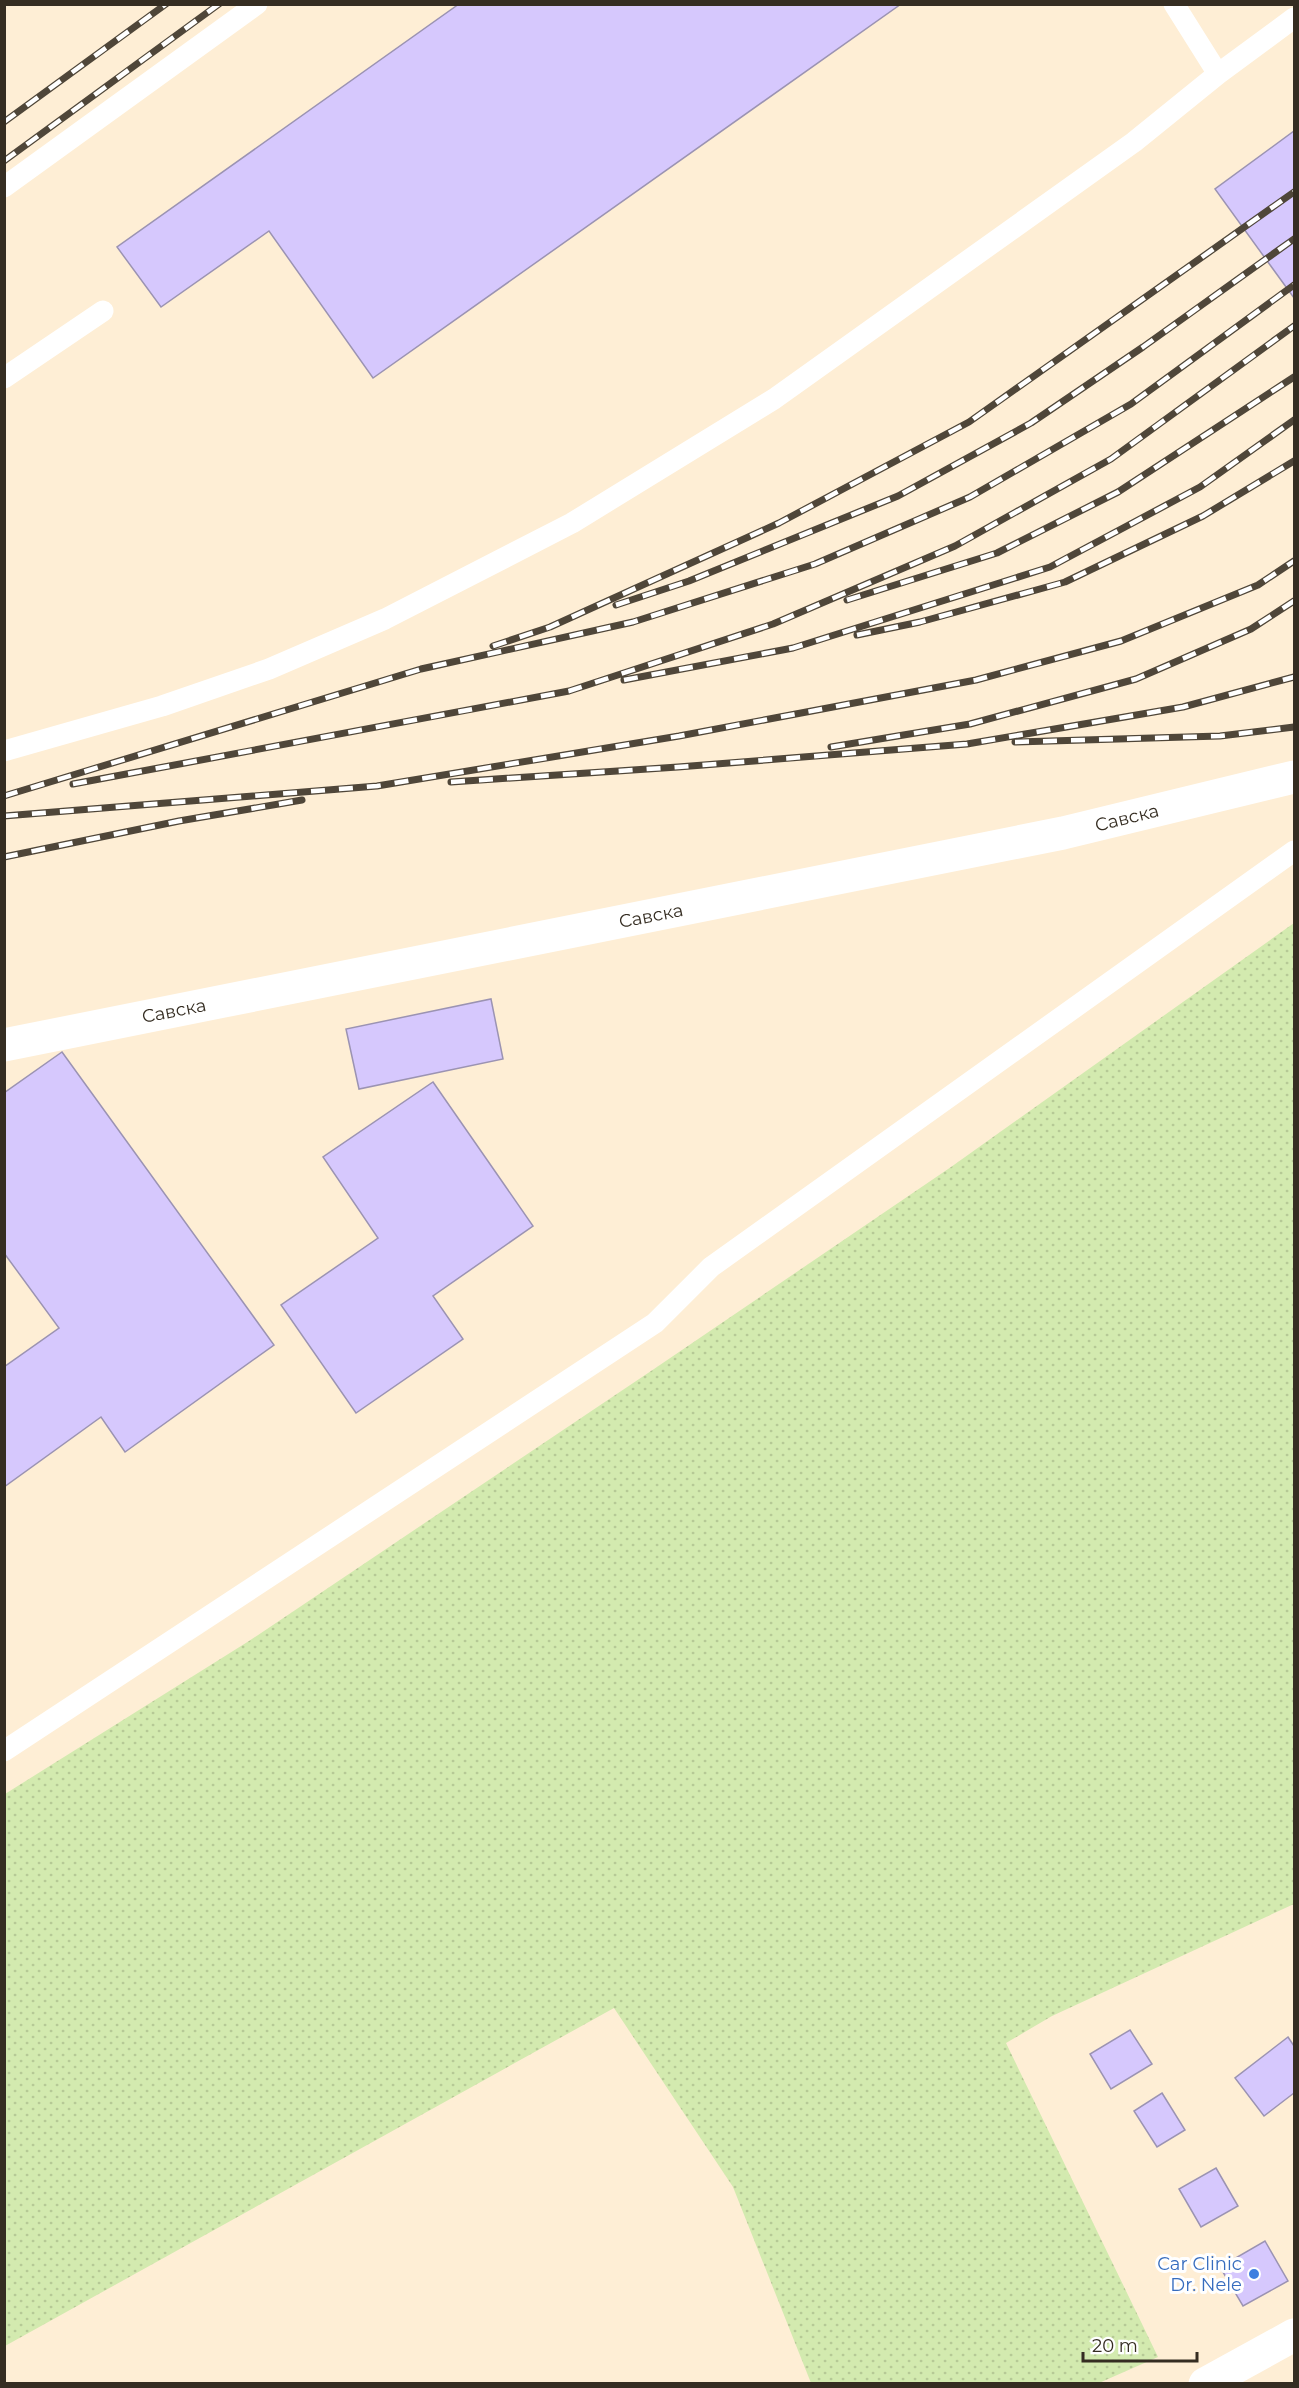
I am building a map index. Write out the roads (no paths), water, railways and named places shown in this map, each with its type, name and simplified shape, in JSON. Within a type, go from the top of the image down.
[{"type":"street","name":"Савска","points":[[4,1045],[1040,838],[1294,777]]},
{"type":"street","points":[[1205,2384],[1294,2335]]},
{"type":"lane","points":[[4,187],[257,4]]},
{"type":"lane","points":[[1174,4],[1218,74]]},
{"type":"lane","points":[[4,751],[162,706],[269,669],[385,619],[572,523],[774,399],[1134,142],[1218,74],[1294,18]]},
{"type":"lane","points":[[4,378],[103,310]]},
{"type":"lane","points":[[4,1751],[655,1323],[711,1267],[1294,851]]},
{"type":"railway","points":[[4,122],[166,4]]},
{"type":"railway","points":[[4,161],[219,4]]},
{"type":"railway","points":[[493,646],[550,627],[779,523],[969,422],[1294,192]]},
{"type":"railway","points":[[616,605],[689,581],[898,496],[1031,423],[1143,347],[1294,239]]},
{"type":"railway","points":[[4,796],[421,669],[633,622],[815,564],[970,497],[1131,404],[1294,285]]},
{"type":"railway","points":[[73,784],[569,691],[773,624],[955,546],[1111,459],[1294,326]]},
{"type":"railway","points":[[847,600],[997,553],[1118,492],[1294,377]]},
{"type":"railway","points":[[624,680],[793,648],[1050,567],[1200,487],[1294,420]]},
{"type":"railway","points":[[857,635],[920,622],[1065,582],[1203,516],[1294,461]]},
{"type":"railway","points":[[4,816],[377,786],[679,736],[976,680],[1121,641],[1258,585],[1294,561]]},
{"type":"railway","points":[[831,747],[970,724],[1136,679],[1251,629],[1294,601]]},
{"type":"railway","points":[[451,782],[967,744],[1183,707],[1294,677]]},
{"type":"railway","points":[[1015,742],[1220,736],[1294,727]]},
{"type":"railway","points":[[4,857],[179,821],[302,800]]},
{"type":"place","name":"Car Clinic Dr. Nele","points":[[1254,2274]]}]
